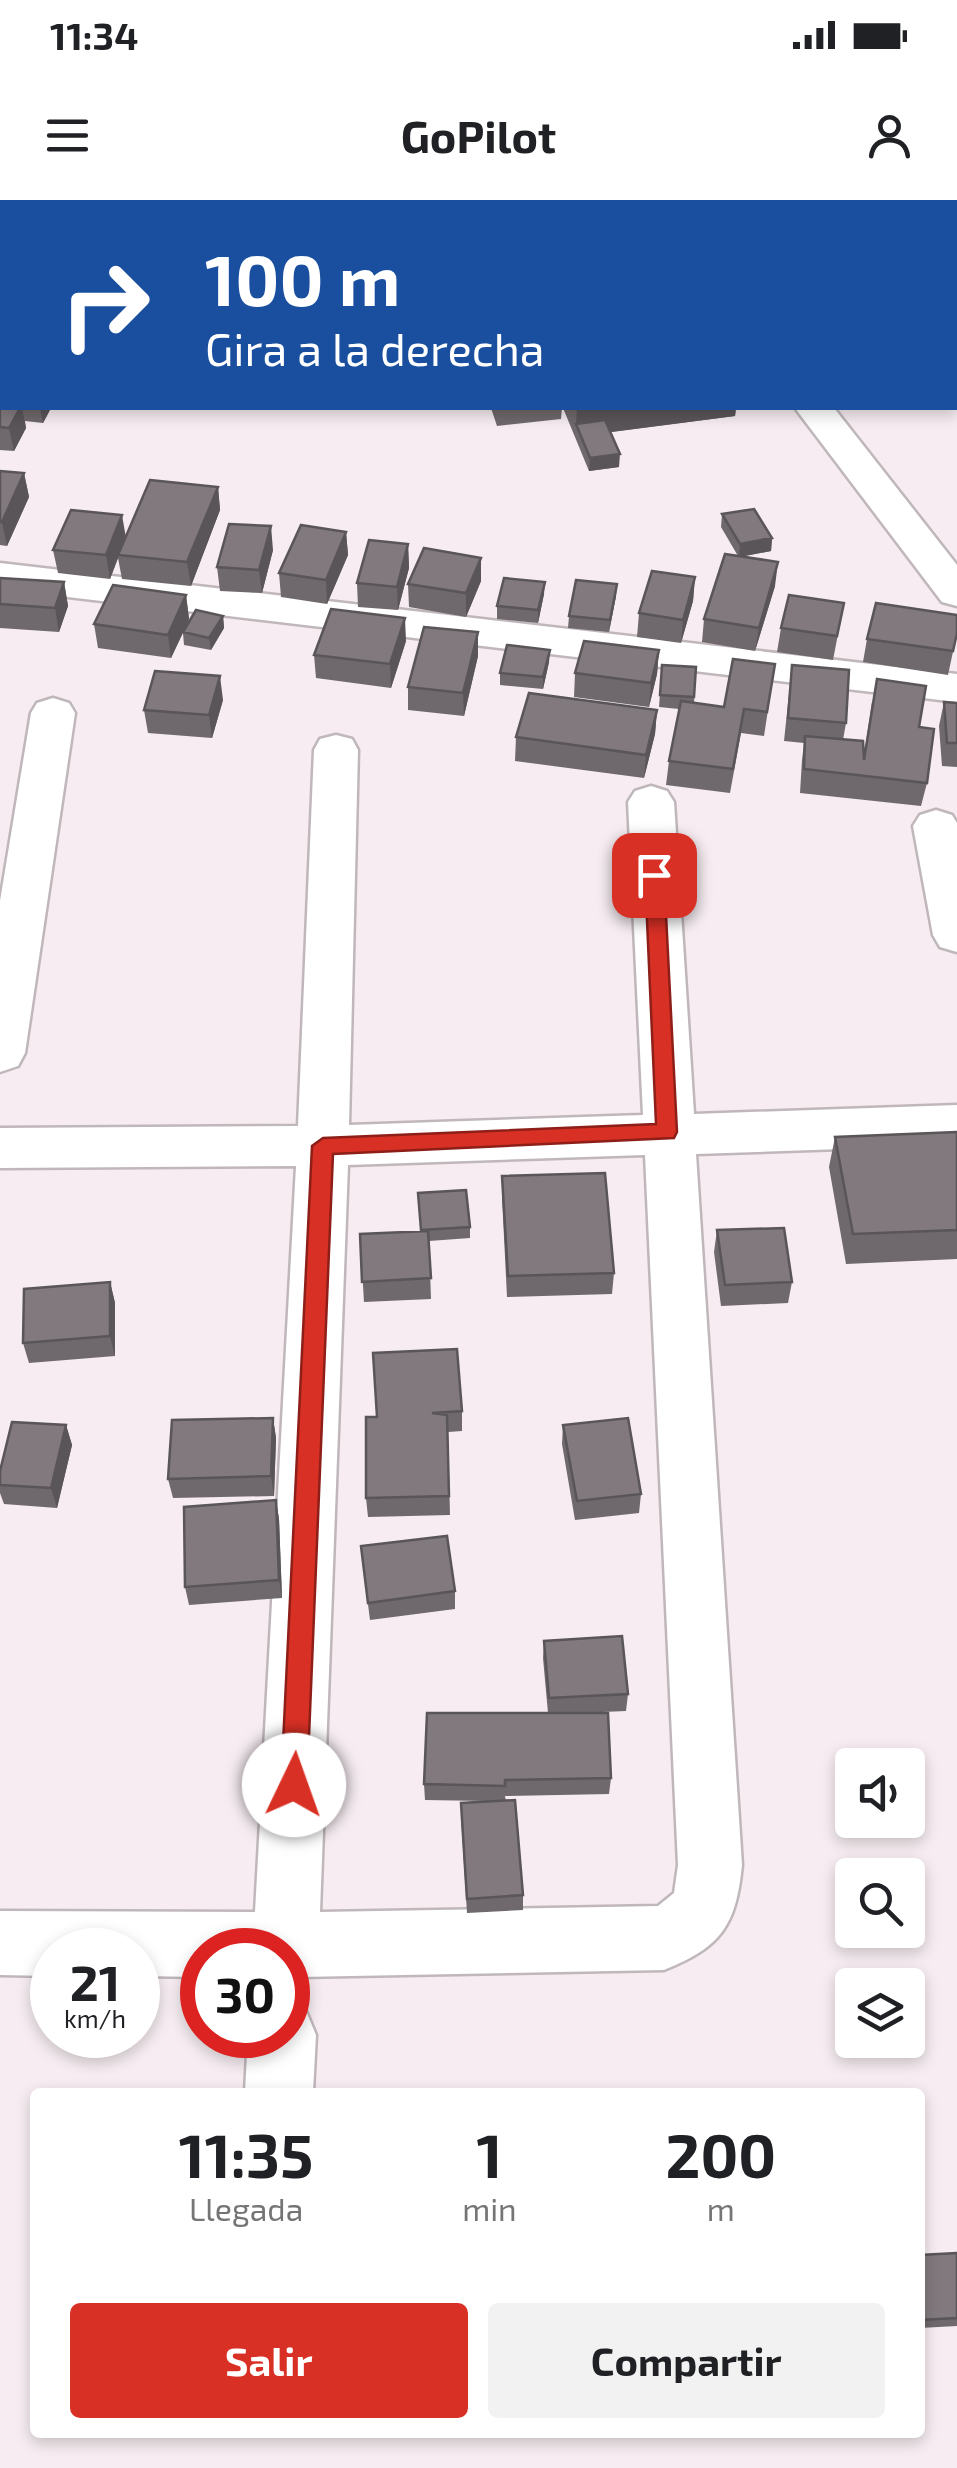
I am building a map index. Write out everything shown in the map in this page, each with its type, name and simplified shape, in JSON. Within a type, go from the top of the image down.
[{"type":"street","points":[[816,410],[957,592]]},
{"type":"street","points":[[0,576],[957,688]]},
{"type":"street","points":[[0,1053],[53,713]]},
{"type":"street","points":[[287,1928],[323,1146],[336,750]]},
{"type":"street","points":[[310,1947],[664,1938],[694,1923],[706,1904],[709,1845],[666,1132],[651,802]]},
{"type":"street","points":[[936,826],[957,935]]},
{"type":"street","points":[[0,1148],[323,1146],[957,1125]]},
{"type":"street","points":[[0,1943],[180,1946]]},
{"type":"street","points":[[279,2088],[281,2058]]},
{"type":"building","points":[[0,410],[19,410],[9,428],[0,427]]},
{"type":"building","points":[[605,420],[620,454],[590,458],[576,424]]},
{"type":"building","points":[[0,471],[24,473],[2,522],[0,522]]},
{"type":"building","points":[[150,480],[218,487],[187,562],[118,555]]},
{"type":"building","points":[[754,509],[772,538],[740,544],[722,514]]},
{"type":"building","points":[[71,510],[122,515],[106,555],[53,550]]},
{"type":"building","points":[[229,524],[271,526],[259,570],[217,567]]},
{"type":"building","points":[[301,525],[346,532],[326,580],[279,573]]},
{"type":"building","points":[[369,540],[408,544],[397,587],[357,583]]},
{"type":"building","points":[[424,548],[481,558],[466,593],[408,584]]},
{"type":"building","points":[[725,554],[778,562],[759,628],[704,619]]},
{"type":"building","points":[[652,571],[695,577],[683,620],[639,613]]},
{"type":"building","points":[[0,578],[64,582],[55,608],[0,604]]},
{"type":"building","points":[[504,578],[545,582],[538,610],[497,606]]},
{"type":"building","points":[[576,580],[617,584],[610,620],[569,616]]},
{"type":"building","points":[[113,585],[186,595],[168,635],[94,624]]},
{"type":"building","points":[[789,595],[844,603],[837,636],[781,628]]},
{"type":"building","points":[[876,603],[957,615],[953,651],[867,639]]},
{"type":"building","points":[[331,609],[405,618],[390,664],[314,655]]},
{"type":"building","points":[[196,610],[223,616],[209,638],[183,632]]},
{"type":"building","points":[[424,627],[478,632],[463,693],[408,687]]},
{"type":"building","points":[[584,641],[659,650],[651,683],[575,673]]},
{"type":"building","points":[[507,645],[550,650],[543,677],[500,673]]},
{"type":"building","points":[[733,659],[775,664],[767,712],[744,709],[733,769],[669,761],[681,701],[724,707]]},
{"type":"building","points":[[662,665],[696,667],[694,697],[660,695]]},
{"type":"building","points":[[792,665],[849,670],[846,723],[788,718]]},
{"type":"building","points":[[155,671],[220,676],[209,715],[144,710]]},
{"type":"building","points":[[877,679],[926,686],[919,727],[934,729],[927,783],[804,769],[805,736],[863,741],[864,760]]},
{"type":"building","points":[[529,693],[657,710],[646,755],[516,737]]},
{"type":"building","points":[[944,702],[957,703],[957,743],[947,743]]},
{"type":"building","points":[[957,1132],[957,1230],[853,1234],[835,1137]]},
{"type":"building","points":[[605,1173],[614,1273],[508,1276],[502,1176]]},
{"type":"building","points":[[466,1190],[470,1227],[421,1230],[418,1193]]},
{"type":"building","points":[[784,1228],[792,1282],[725,1285],[717,1230]]},
{"type":"building","points":[[428,1231],[431,1278],[362,1282],[360,1234]]},
{"type":"building","points":[[110,1282],[110,1336],[23,1343],[24,1289]]},
{"type":"building","points":[[457,1349],[462,1411],[432,1413],[447,1415],[449,1496],[366,1498],[366,1417],[377,1417],[373,1353]]},
{"type":"building","points":[[273,1418],[271,1476],[168,1479],[172,1420]]},
{"type":"building","points":[[628,1418],[641,1494],[577,1501],[563,1425]]},
{"type":"building","points":[[12,1422],[66,1425],[51,1488],[0,1485]]},
{"type":"building","points":[[276,1500],[279,1580],[185,1587],[184,1507]]},
{"type":"building","points":[[447,1536],[455,1591],[368,1603],[361,1546]]},
{"type":"building","points":[[622,1636],[628,1694],[549,1698],[544,1641]]},
{"type":"building","points":[[427,1713],[608,1713],[611,1778],[505,1780],[505,1786],[424,1784]]},
{"type":"building","points":[[515,1800],[523,1895],[467,1899],[461,1803]]},
{"type":"building","points":[[957,2253],[957,2318],[925,2320],[925,2255]]},
{"type":"route","points":[[294,1785],[323,1146],[666,1132],[654,875]]}]
